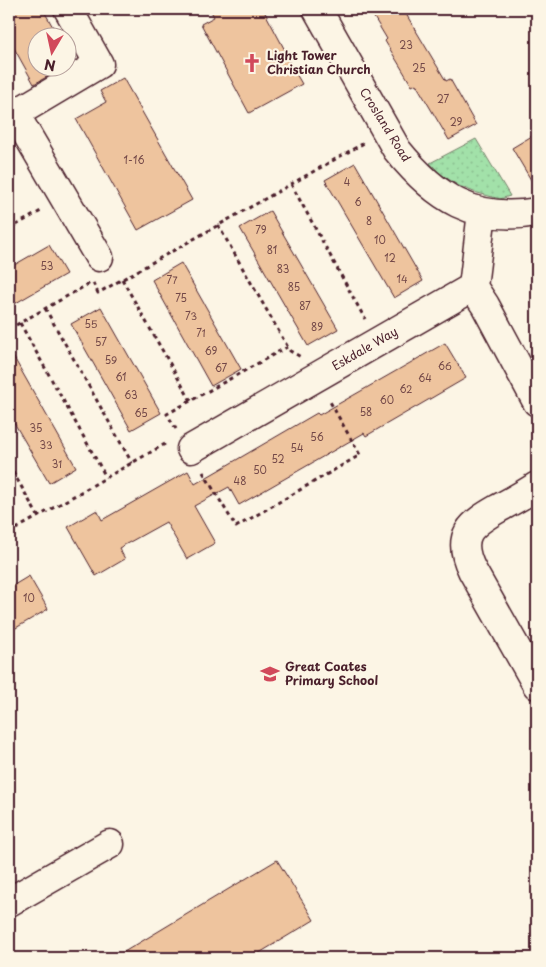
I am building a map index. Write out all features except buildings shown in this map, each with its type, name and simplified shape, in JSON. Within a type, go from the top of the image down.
[{"type":"street","points":[[68,9],[99,64],[15,114],[95,269]]},
{"type":"street","name":"Crosland Road","points":[[317,9],[398,150],[410,166],[428,183],[449,199],[482,212],[500,215],[537,212]]},
{"type":"street","points":[[482,212],[473,288],[537,402]]},
{"type":"street","name":"Eskdale Way","points":[[182,445],[378,342],[473,288]]},
{"type":"street","points":[[537,486],[474,524],[468,531],[465,542],[465,551],[472,570],[537,685]]},
{"type":"street","points":[[9,902],[110,844]]},
{"type":"path","points":[[98,293],[386,130]]},
{"type":"path","points":[[291,184],[378,342]]},
{"type":"path","points":[[9,229],[42,210]]},
{"type":"path","points":[[218,225],[290,351]]},
{"type":"path","points":[[9,329],[45,308],[95,269]]},
{"type":"path","points":[[122,279],[191,401]]},
{"type":"path","points":[[45,308],[132,463]]},
{"type":"path","points":[[20,323],[106,478]]},
{"type":"path","points":[[9,533],[132,463],[182,445]]},
{"type":"path","points":[[9,466],[38,516]]},
{"type":"green space","points":[[476,139],[510,196],[500,199],[459,186],[439,173],[430,163]]},
{"type":"place","name":"Light Tower Christian Church","points":[[252,63]]},
{"type":"place","name":"Great Coates Primary School","points":[[270,674]]}]
